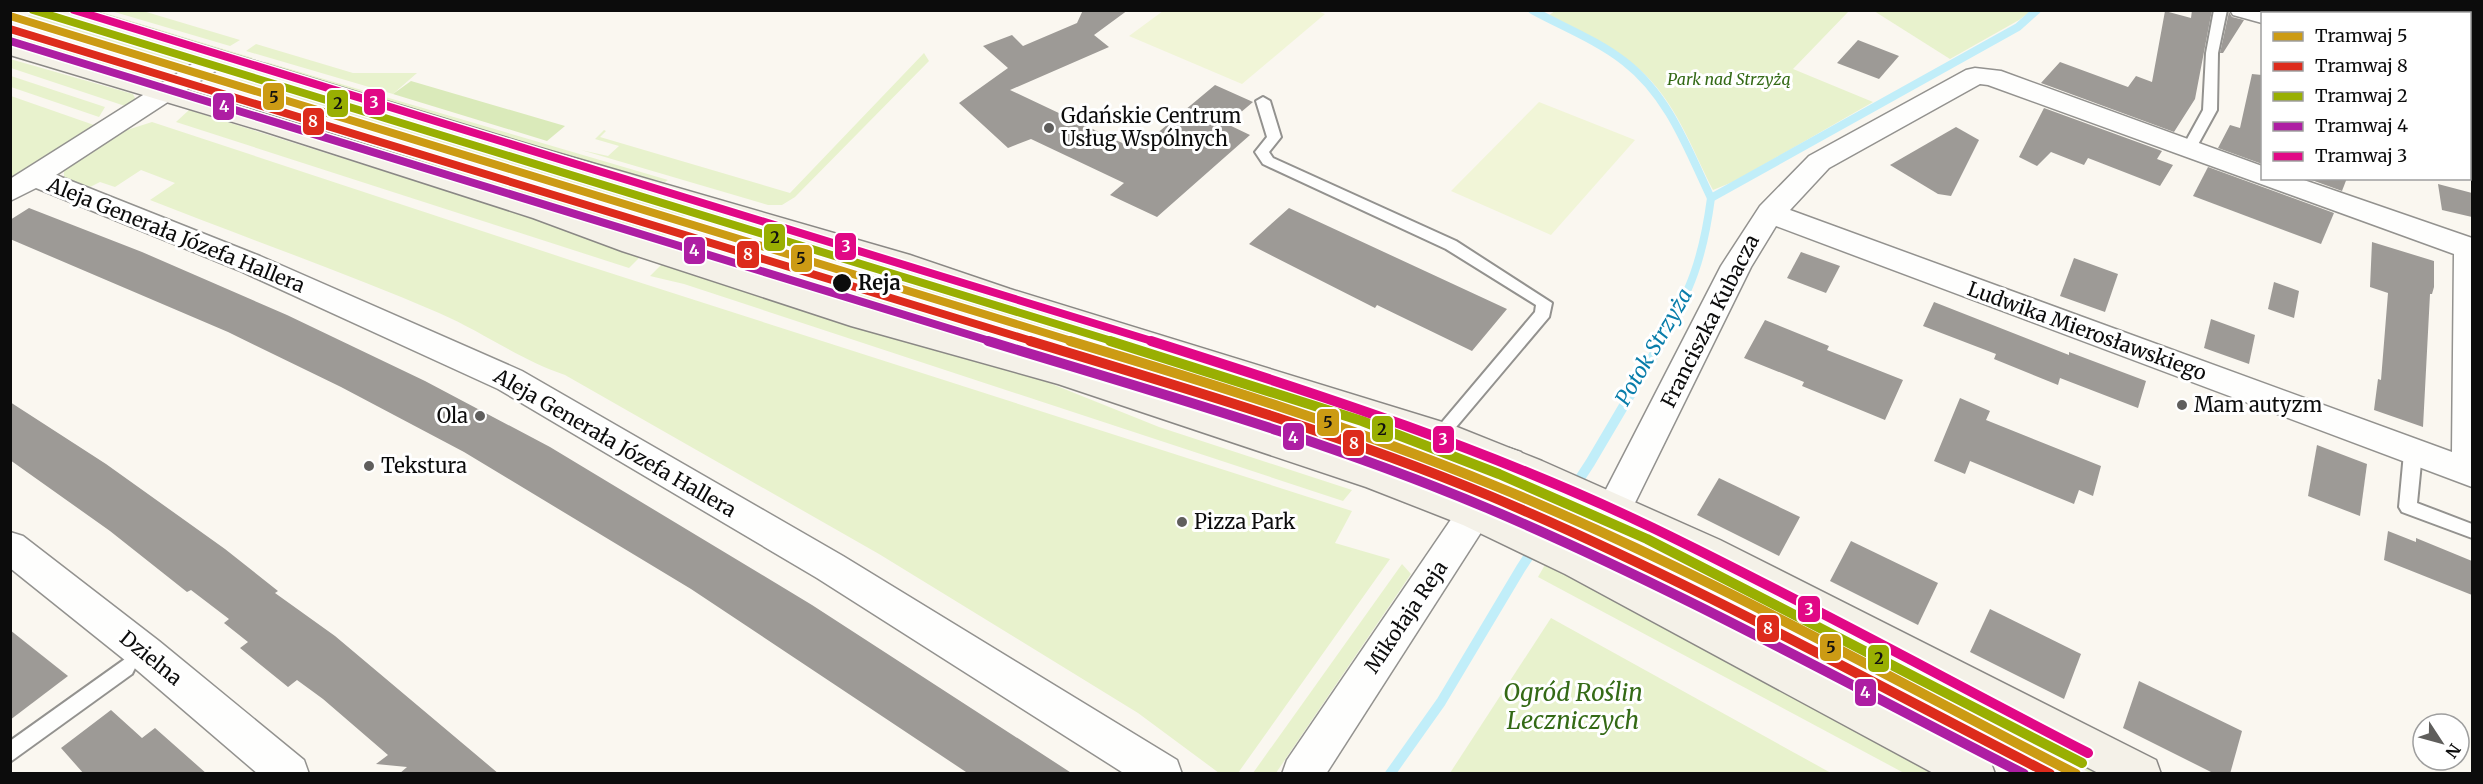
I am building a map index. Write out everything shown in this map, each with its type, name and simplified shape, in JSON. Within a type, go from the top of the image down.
[{"type":"main road","points":[[60,10],[530,154],[812,235],[1440,434],[1615,507],[1759,577],[2141,774]]},
{"type":"main road","points":[[10,47],[166,93],[543,211],[633,244],[862,318],[977,348],[1347,466],[1476,514],[1578,563],[1975,774]]},
{"type":"street","points":[[2242,10],[2261,16]]},
{"type":"street","points":[[22,184],[217,59]]},
{"type":"street","name":"Franciszka Kubacza","points":[[1615,507],[1736,266],[1770,213],[1819,162],[1975,76],[1992,77],[2261,176]]},
{"type":"street","points":[[2274,180],[2471,248],[2470,474]]},
{"type":"street","name":"Aleja Generała Józefa Hallera","points":[[22,184],[249,263],[510,380],[830,567],[1162,774]]},
{"type":"street","name":"Ludwika Mierosławskiego","points":[[1770,213],[2470,474]]},
{"type":"street","name":"Mikołaja Reja","points":[[1302,774],[1509,461]]},
{"type":"street","name":"Dzielna","points":[[10,547],[145,653],[289,774]]},
{"type":"lane","points":[[2188,150],[2210,110],[2212,53],[2218,15],[2221,10]]},
{"type":"lane","points":[[1263,101],[1274,137],[1262,152],[1268,161],[1451,245],[1501,274],[1544,303],[1543,313],[1440,434]]},
{"type":"lane","points":[[2414,453],[2408,507],[2472,531]]},
{"type":"lane","points":[[10,753],[125,668]]},
{"type":"green space","points":[[1315,10],[1325,14],[1242,84],[1129,36],[1163,11]]},
{"type":"green space","name":"Park nad Strzyżą","points":[[1556,10],[1849,11],[1793,69],[1873,102],[1735,181],[1713,190],[1682,126],[1652,81],[1618,53],[1548,16]]},
{"type":"green space","points":[[87,11],[98,11],[253,58],[248,61]]},
{"type":"green space","points":[[111,11],[143,11],[240,40],[230,46]]},
{"type":"green space","points":[[1874,11],[2031,11],[1950,59]]},
{"type":"green space","points":[[34,12],[182,59],[192,66],[25,17]]},
{"type":"green space","points":[[14,30],[171,80],[163,82],[11,37],[10,32]]},
{"type":"green space","points":[[256,44],[353,73],[417,73],[393,94],[246,51]]},
{"type":"green space","points":[[924,53],[929,61],[795,197],[782,205],[768,205],[581,150],[608,156],[619,146],[595,139],[604,130],[606,131],[600,137],[790,193]]},
{"type":"green space","points":[[10,59],[133,94],[136,100],[131,108],[11,68]]},
{"type":"green space","points":[[266,62],[668,180],[665,182],[513,141],[261,65]]},
{"type":"green space","points":[[11,76],[105,107],[99,117],[11,87]]},
{"type":"green space","points":[[244,77],[592,183],[693,209],[684,217],[239,80]]},
{"type":"green space","points":[[411,81],[565,126],[547,141],[393,94]]},
{"type":"green space","points":[[216,95],[666,235],[658,242],[558,205],[215,97]]},
{"type":"green space","points":[[11,96],[94,125],[11,177]]},
{"type":"green space","points":[[1539,102],[1635,140],[1551,235],[1451,191]]},
{"type":"green space","points":[[189,110],[530,217],[640,257],[629,268],[176,122]]},
{"type":"green space","points":[[152,122],[576,262],[1352,511],[1335,543],[1390,559],[1238,773],[1219,773],[1138,713],[879,554],[565,375],[533,362],[439,313],[150,200],[175,183],[141,170],[115,187],[100,182],[90,187],[64,177],[64,171],[127,130]]},
{"type":"green space","points":[[662,264],[849,325],[1037,378],[1159,427],[1352,490],[1343,501],[684,284],[650,276]]},
{"type":"green space","points":[[880,268],[1388,427],[1384,436],[874,276]]},
{"type":"green space","points":[[858,294],[1373,456],[1366,458],[1081,368],[891,316],[852,302]]},
{"type":"green space","points":[[1419,439],[1470,458],[1477,471],[1414,448]]},
{"type":"green space","points":[[1546,563],[1942,773],[1904,773],[1538,577]]},
{"type":"green space","points":[[1402,564],[1411,574],[1276,773],[1253,773]]},
{"type":"green space","name":"Ogród Roślin Leczniczych","points":[[1551,618],[1831,773],[1450,773]]},
{"type":"green space","points":[[1835,637],[2101,773],[2090,773],[1834,639]]},
{"type":"building","points":[[1083,10],[1128,10],[1094,35],[1109,47],[1010,90],[1137,150],[1215,85],[1253,102],[1227,124],[1250,135],[1157,217],[1110,195],[1124,183],[1031,139],[1008,148],[959,103],[1008,68],[983,46],[1012,35],[1023,46],[1077,23]]},
{"type":"building","points":[[2192,10],[2212,10],[2195,99],[2174,132],[2041,83],[2060,62],[2128,87],[2136,76],[2152,82],[2165,11],[2191,18]]},
{"type":"building","points":[[2229,12],[2232,17],[2244,20],[2223,53],[2220,53]]},
{"type":"building","points":[[1858,40],[1899,56],[1879,79],[1837,63]]},
{"type":"building","points":[[2252,74],[2261,75],[2261,164],[2218,148],[2230,125],[2240,128]]},
{"type":"building","points":[[2044,108],[2162,151],[2157,159],[2173,165],[2160,186],[2088,158],[2084,165],[2051,152],[2037,166],[2019,157]]},
{"type":"building","points":[[1956,127],[1979,140],[1951,196],[1938,194],[1890,165]]},
{"type":"building","points":[[2208,167],[2334,213],[2321,244],[2193,196]]},
{"type":"building","points":[[2312,180],[2346,180],[2342,191]]},
{"type":"building","points":[[2438,184],[2472,193],[2472,217],[2442,210]]},
{"type":"building","points":[[29,208],[142,252],[287,315],[425,381],[550,447],[812,605],[1073,774],[969,774],[691,589],[464,452],[341,387],[228,332],[10,239],[10,220]]},
{"type":"building","points":[[1289,208],[1507,309],[1472,351],[1377,305],[1375,308],[1249,244]]},
{"type":"building","points":[[2372,242],[2434,261],[2434,287],[2430,294],[2423,427],[2374,410],[2378,379],[2381,380],[2388,293],[2370,287]]},
{"type":"building","points":[[1801,252],[1840,266],[1826,293],[1787,278]]},
{"type":"building","points":[[2074,258],[2118,274],[2105,312],[2060,296]]},
{"type":"building","points":[[2274,282],[2299,291],[2294,318],[2268,309]]},
{"type":"building","points":[[1934,302],[2069,355],[2069,352],[2146,381],[2138,408],[2060,378],[2058,385],[1994,359],[1996,354],[1923,326]]},
{"type":"building","points":[[2211,319],[2255,335],[2249,364],[2204,348]]},
{"type":"building","points":[[1765,320],[1829,346],[1827,350],[1903,380],[1885,420],[1802,386],[1804,382],[1744,358]]},
{"type":"building","points":[[1960,398],[1990,411],[1986,420],[2101,466],[2093,496],[2079,490],[2074,504],[1970,461],[1965,474],[1934,461]]},
{"type":"building","points":[[10,402],[106,464],[225,549],[278,591],[275,593],[335,636],[499,774],[399,774],[407,767],[376,764],[388,755],[323,699],[297,680],[288,687],[240,648],[248,642],[224,623],[229,619],[191,590],[187,592],[110,531],[10,460]]},
{"type":"building","points":[[2317,445],[2367,464],[2360,516],[2308,496]]},
{"type":"building","points":[[1719,478],[1800,517],[1779,556],[1697,515]]},
{"type":"building","points":[[2388,531],[2416,542],[2416,538],[2472,561],[2472,595],[2384,560]]},
{"type":"building","points":[[1851,541],[1938,583],[1918,625],[1830,581]]},
{"type":"building","points":[[1990,609],[2081,654],[2064,699],[1970,652]]},
{"type":"building","points":[[10,630],[68,676],[10,720]]},
{"type":"building","points":[[2139,681],[2242,731],[2230,774],[2215,774],[2123,728]]},
{"type":"building","points":[[111,710],[142,738],[155,728],[207,774],[84,774],[61,748]]},
{"type":"waterway","points":[[1532,10],[1603,47],[1640,76],[1654,91],[1676,125],[1711,198]]},
{"type":"waterway","name":"Potok Strzyża","points":[[1711,198],[2018,27],[2037,10]]},
{"type":"waterway","name":"Potok Strzyża","points":[[1661,342],[1688,289],[1700,256],[1711,198]]},
{"type":"waterway","name":"Potok Strzyża","points":[[1390,774],[1441,702],[1521,568],[1590,463],[1662,341]]},
{"type":"tram line","name":"2","points":[[33,10],[1115,342],[1362,421],[1499,474],[1647,539],[2082,763]]},
{"type":"tram line","name":"3","points":[[74,10],[1118,330],[1367,410],[1504,463],[1652,528],[2088,753]]},
{"type":"tram line","name":"5","points":[[10,16],[1111,353],[1358,432],[1494,485],[1642,550],[2076,774]]},
{"type":"tram line","name":"8","points":[[10,29],[1107,364],[1354,443],[1489,496],[1637,561],[2050,774]]},
{"type":"tram line","name":"4","points":[[10,41],[1104,376],[1350,455],[1485,507],[1632,572],[2024,774]]},
{"type":"place","name":"Gdańskie Centrum Usług Wspólnych","points":[[1049,128]]},
{"type":"place","name":"Reja","points":[[842,283]]},
{"type":"place","name":"Mam autyzm","points":[[2182,405]]},
{"type":"place","name":"Ola","points":[[480,416]]},
{"type":"place","name":"Tekstura","points":[[369,466]]},
{"type":"place","name":"Pizza Park","points":[[1182,522]]}]
